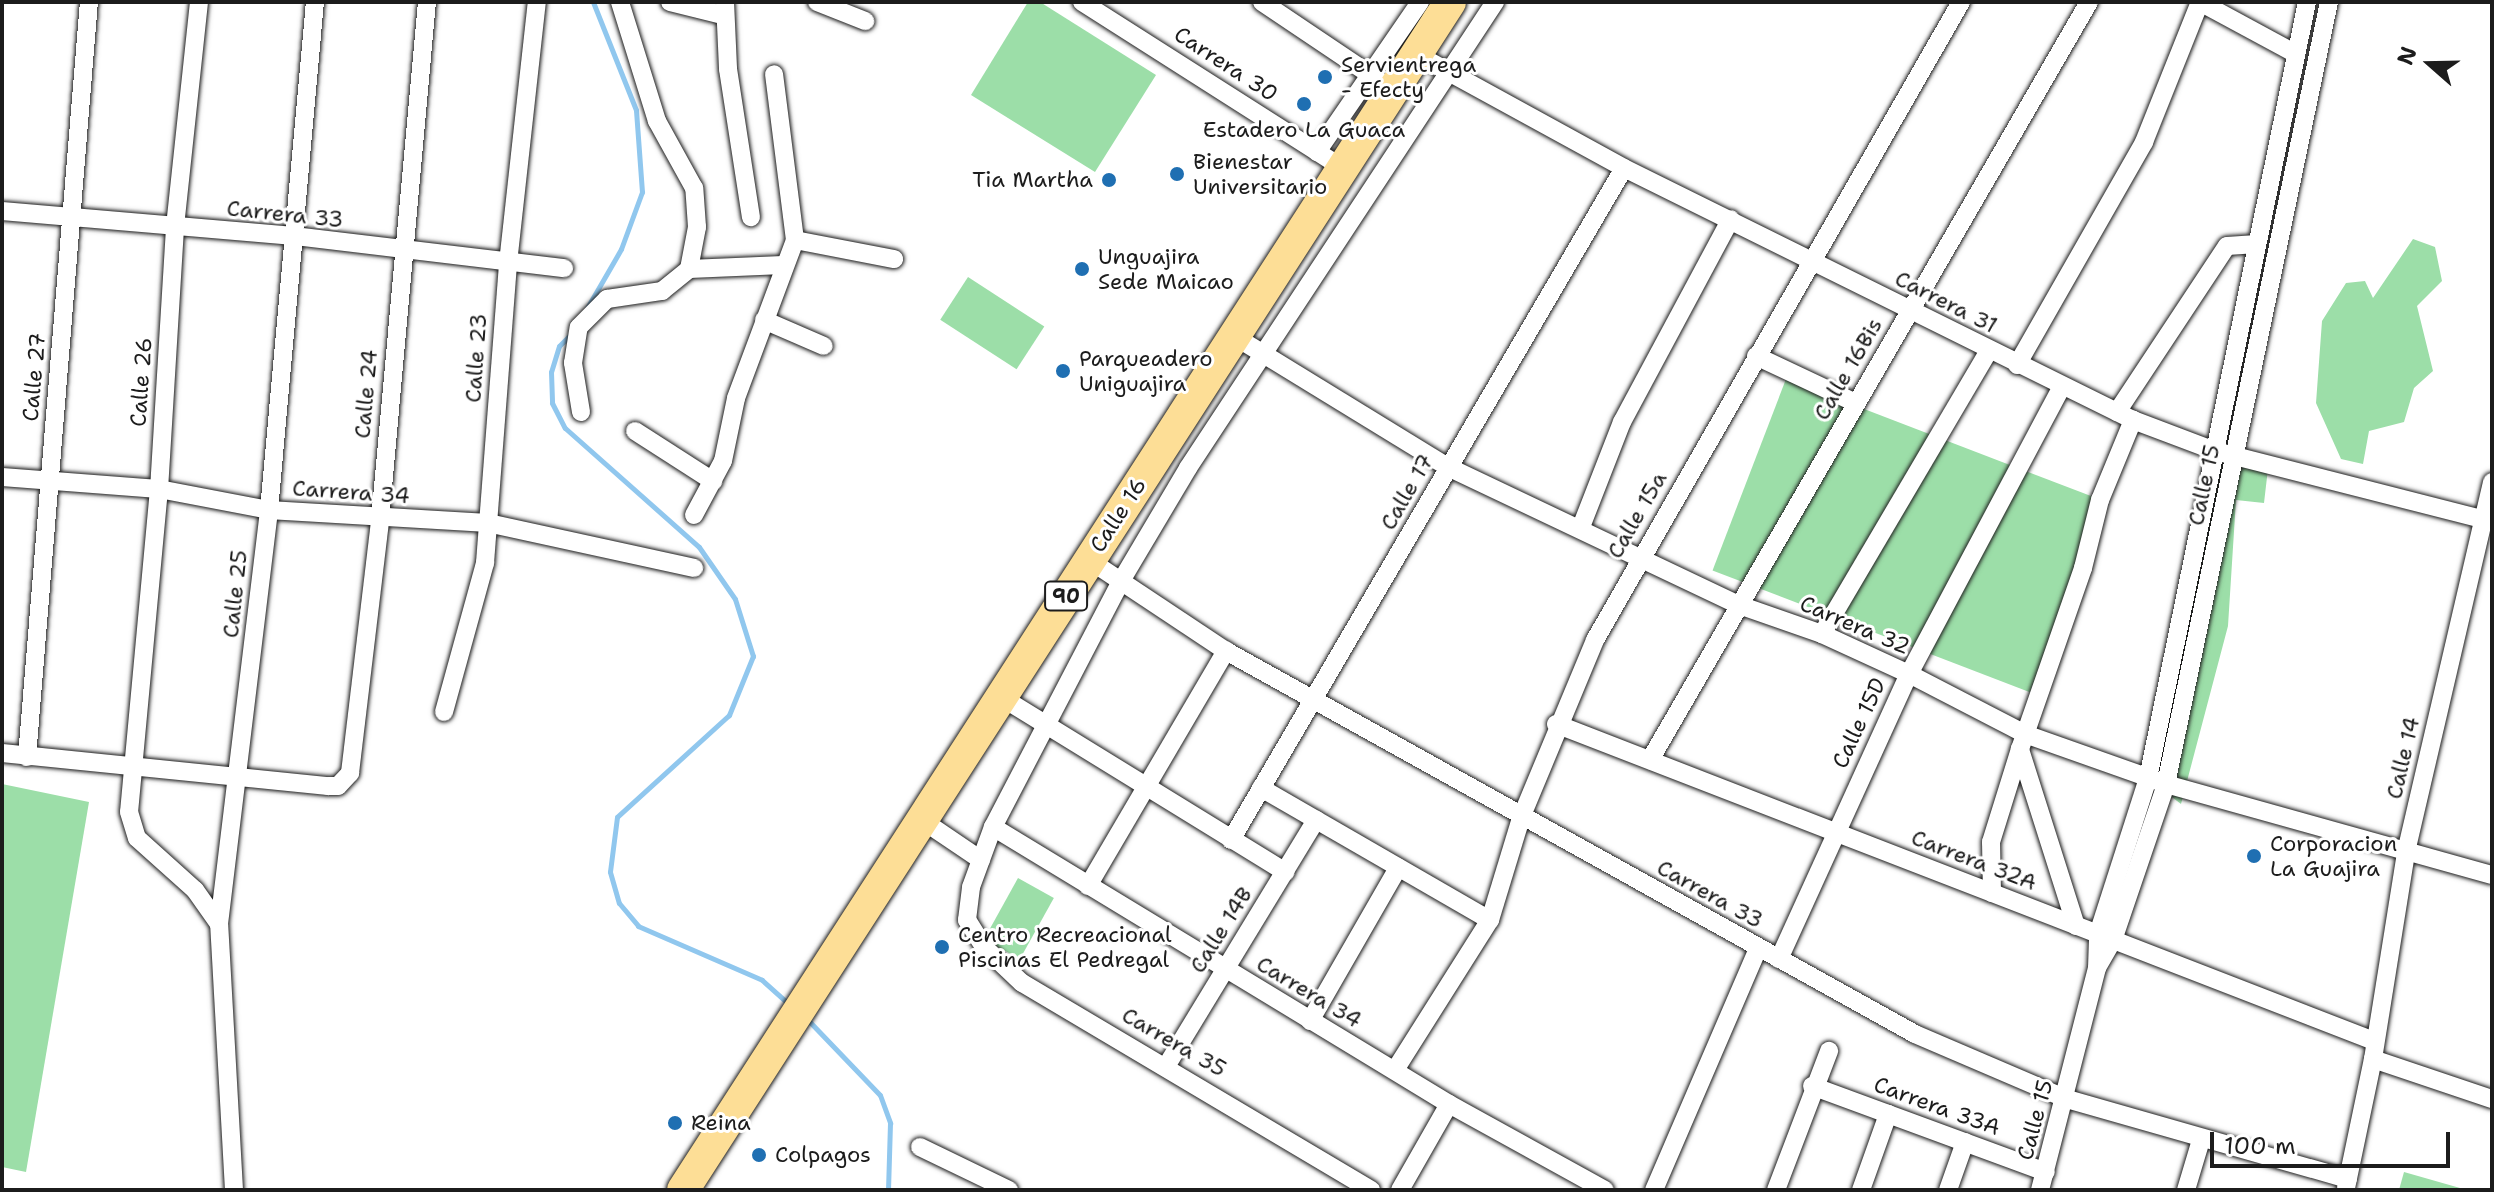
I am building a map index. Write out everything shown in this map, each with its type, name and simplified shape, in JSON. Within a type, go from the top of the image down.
[{"type":"highway","name":"Calle 16","points":[[683,1190],[1234,336],[1330,160],[1382,83],[1416,54],[1434,5]]},
{"type":"street","name":"Calle 27","points":[[27,757],[89,2]]},
{"type":"street","name":"Calle 26","points":[[199,2],[175,228],[159,489],[129,812],[137,838],[195,890],[219,924]]},
{"type":"street","name":"Calle 25","points":[[234,1190],[219,924],[269,510],[315,2]]},
{"type":"street","name":"Calle 24","points":[[239,778],[338,786],[350,773],[380,520],[427,2]]},
{"type":"street","name":"Calle 23","points":[[444,712],[478,600],[488,523],[508,263],[537,2]]},
{"type":"street","points":[[620,2],[657,121],[694,188],[697,227],[689,269]]},
{"type":"street","points":[[670,2],[724,8],[751,217]]},
{"type":"street","points":[[817,2],[865,21]]},
{"type":"street","name":"Carrera 30","points":[[1082,2],[1330,160]]},
{"type":"street","points":[[1262,2],[1382,83]]},
{"type":"street","points":[[922,820],[981,860],[993,827],[1121,581],[1262,357],[1451,74],[1495,2]]},
{"type":"street","name":"Calle 15a","points":[[1395,1070],[1490,920],[1521,818],[1556,724],[1639,558],[1961,2]]},
{"type":"street","name":"Calle 16Bis","points":[[1650,760],[2089,2]]},
{"type":"street","points":[[2017,365],[2144,142],[2200,2],[2296,54]]},
{"type":"street","name":"Calle 15","points":[[2157,781],[2215,451],[2307,2]]},
{"type":"street","name":"Calle 15","points":[[2040,1190],[2067,1099],[2097,968],[2157,781],[2234,456],[2329,2]]},
{"type":"street","name":"Calle 16","points":[[1382,83],[1434,5]]},
{"type":"street","name":"Carrera 31","points":[[1416,54],[1624,168],[2125,416],[2215,451],[2485,520]]},
{"type":"street","points":[[694,515],[713,481],[764,320],[795,240],[774,74]]},
{"type":"street","name":"Calle 17","points":[[1231,840],[1624,168]]},
{"type":"street","name":"Carrera 33","points":[[2,211],[294,236],[403,252],[564,268]]},
{"type":"street","points":[[1581,527],[1622,422],[1731,219]]},
{"type":"street","points":[[795,240],[894,259]]},
{"type":"street","points":[[1992,893],[1991,842],[2022,742],[2083,568],[2125,416],[2227,246],[2257,244]]},
{"type":"street","points":[[581,412],[573,363],[579,327],[607,299],[662,291],[689,269],[783,265]]},
{"type":"street","points":[[764,320],[824,346]]},
{"type":"street","name":"Carrera 32","points":[[1234,336],[1262,357],[1448,467],[1581,527],[1739,605],[1822,634],[1909,674],[2022,742],[2492,875]]},
{"type":"street","points":[[1822,634],[1989,350]]},
{"type":"street","points":[[1756,356],[1856,403]]},
{"type":"street","name":"Calle 15D","points":[[1779,959],[1834,832],[1909,674],[2062,386]]},
{"type":"street","points":[[635,431],[713,481]]},
{"type":"street","name":"Carrera 34","points":[[2,477],[159,489],[269,510],[380,520],[488,523],[694,568]]},
{"type":"street","name":"Calle 14","points":[[2347,1184],[2374,1050],[2406,852],[2492,482]]},
{"type":"street","name":"Carrera 33","points":[[1089,560],[1226,651],[1521,818],[1915,1034],[2067,1099],[2347,1184]]},
{"type":"street","points":[[1088,886],[1226,651]]},
{"type":"street","points":[[1001,697],[1285,872]]},
{"type":"street","name":"Carrera 32A","points":[[1556,724],[2106,937],[2492,1099]]},
{"type":"street","points":[[2022,742],[2076,926]]},
{"type":"street","points":[[2,753],[239,778]]},
{"type":"street","points":[[1261,788],[1490,920]]},
{"type":"street","name":"Calle 14B","points":[[1167,1065],[1316,820]]},
{"type":"street","name":"Carrera 34","points":[[993,827],[1449,1104],[1605,1190]]},
{"type":"street","name":"Carrera 35","points":[[981,860],[967,920],[984,947],[1022,983],[1167,1065],[1371,1190]]},
{"type":"street","points":[[1310,1021],[1398,868]]},
{"type":"street","points":[[1654,1190],[1758,948]]},
{"type":"street","points":[[1776,1190],[1812,1086],[1829,1051]]},
{"type":"street","name":"Carrera 33A","points":[[1812,1086],[2046,1172]]},
{"type":"street","points":[[1400,1190],[1449,1104]]},
{"type":"street","points":[[1861,1190],[1888,1114]]},
{"type":"street","points":[[2186,1190],[2201,1140]]},
{"type":"street","points":[[1948,1190],[1965,1142]]},
{"type":"street","points":[[920,1147],[1009,1190]]},
{"type":"green space","points":[[1028,2],[1040,2],[1156,75],[1095,172],[971,95]]},
{"type":"green space","points":[[2413,239],[2435,247],[2442,281],[2417,306],[2433,371],[2414,388],[2404,422],[2369,431],[2363,464],[2341,459],[2316,403],[2322,321],[2346,283],[2365,281],[2373,298]]},
{"type":"green space","points":[[968,277],[1044,327],[1017,369],[940,320]]},
{"type":"green space","points":[[1786,379],[2103,501],[2030,692],[1713,570]]},
{"type":"green space","points":[[2220,459],[2269,460],[2264,503],[2236,500],[2228,626],[2181,804],[2156,785]]},
{"type":"green space","points":[[2,784],[89,802],[26,1172],[2,1167]]},
{"type":"green space","points":[[1018,878],[1054,898],[1020,959],[984,939]]},
{"type":"green space","points":[[2404,1172],[2467,1190],[2399,1190]]},
{"type":"waterway","points":[[587,308],[621,249],[642,192],[636,110],[593,2]]},
{"type":"waterway","points":[[572,333],[559,346],[551,372],[552,403],[565,428],[699,547],[735,599],[753,656],[729,715],[617,817],[610,872],[619,903],[638,926],[762,980],[790,1005]]},
{"type":"waterway","points":[[807,1019],[880,1095],[890,1123],[888,1190]]},
{"type":"place","name":"Servientrega - Efecty","points":[[1325,77]]},
{"type":"place","name":"Estadero La Guaca","points":[[1304,104]]},
{"type":"place","name":"Bienestar Universitario","points":[[1177,174]]},
{"type":"place","name":"Tia Martha","points":[[1109,180]]},
{"type":"place","name":"Unguajira Sede Maicao","points":[[1082,269]]},
{"type":"place","name":"Parqueadero Uniguajira","points":[[1063,371]]},
{"type":"place","name":"Corporacion La Guajira","points":[[2254,856]]},
{"type":"place","name":"Centro Recreacional Piscinas El Pedregal","points":[[942,947]]},
{"type":"place","name":"Reina","points":[[675,1123]]},
{"type":"place","name":"Colpagos","points":[[759,1155]]}]
